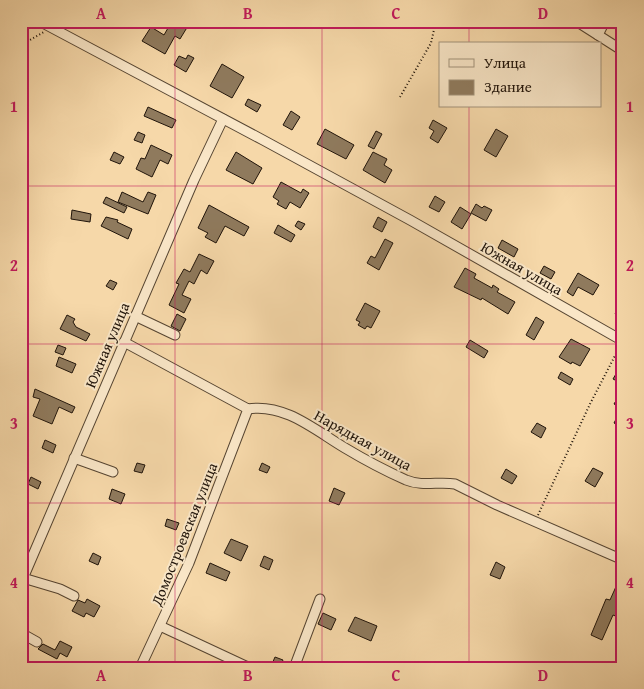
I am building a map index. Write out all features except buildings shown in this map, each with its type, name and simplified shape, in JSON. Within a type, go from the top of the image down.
[{"type":"street","name":"Южная улица","points":[[39,21],[410,220],[623,341]]},
{"type":"street","points":[[576,21],[623,51]]},
{"type":"street","points":[[598,35],[605,21]]},
{"type":"street","name":"Южная улица","points":[[22,581],[194,180],[223,120]]},
{"type":"street","points":[[135,316],[175,335]]},
{"type":"street","name":"Нарядная улица","points":[[124,342],[248,409],[258,408],[282,413],[310,426],[345,448],[407,480],[417,484],[455,484],[623,560]]},
{"type":"street","name":"Домостроевская улица","points":[[140,668],[189,563],[248,409]]},
{"type":"street","points":[[74,458],[113,472]]},
{"type":"street","points":[[22,581],[60,589],[74,596]]},
{"type":"street","points":[[294,668],[320,599]]},
{"type":"street","points":[[160,626],[250,668]]},
{"type":"street","points":[[21,633],[37,642]]},
{"type":"path","points":[[400,97],[431,43],[436,21]]},
{"type":"path","points":[[21,45],[50,28]]},
{"type":"path","points":[[536,522],[541,506],[590,404],[623,341]]}]
